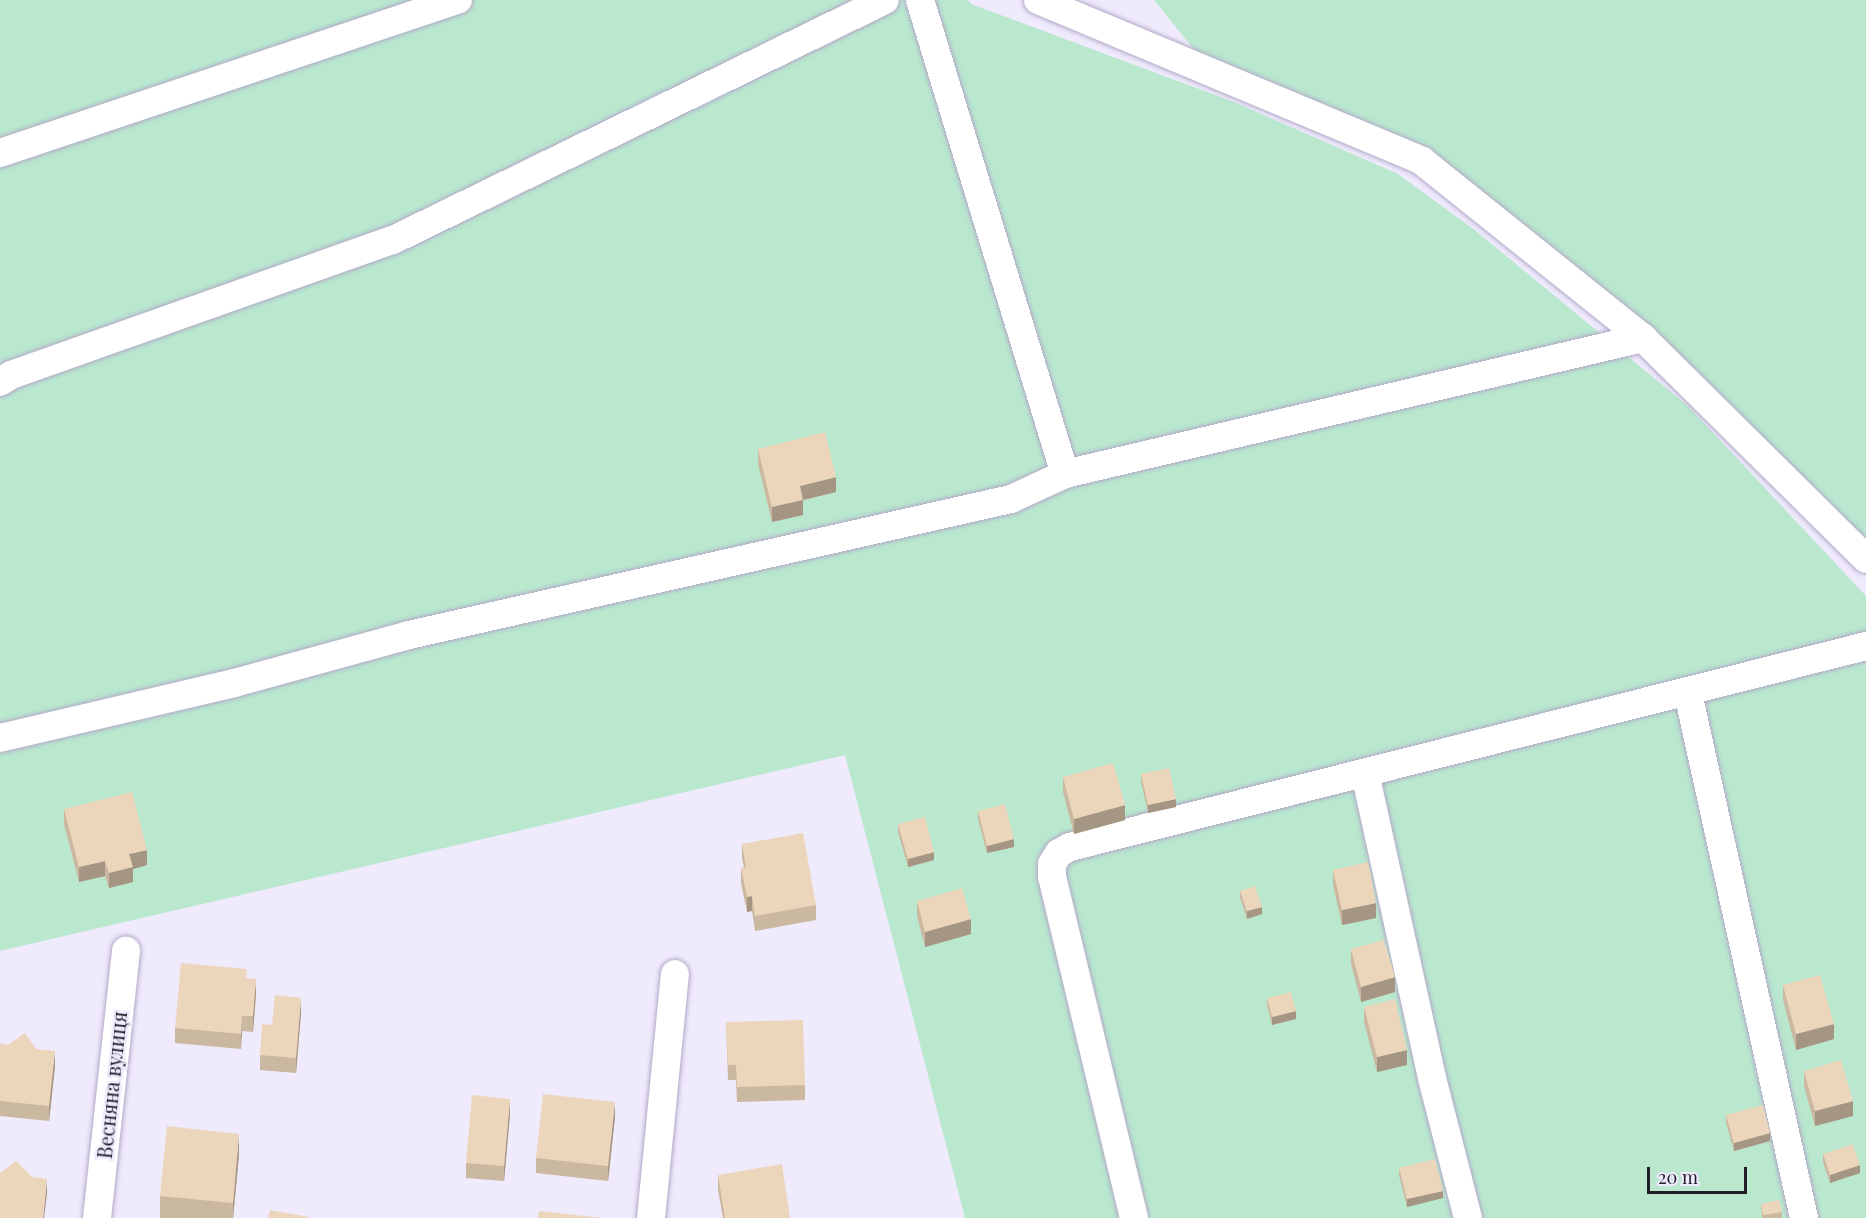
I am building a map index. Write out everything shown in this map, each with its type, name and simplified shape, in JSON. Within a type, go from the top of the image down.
[{"type":"street","points":[[0,153],[458,0]]},
{"type":"street","points":[[0,382],[11,375],[393,240],[885,0]]},
{"type":"street","points":[[920,0],[1065,474]]},
{"type":"street","points":[[1038,0],[1422,161],[1643,338],[1866,560]]},
{"type":"street","points":[[0,738],[234,683],[409,635],[1011,499],[1065,474],[1643,338]]},
{"type":"street","points":[[1134,1218],[1052,877],[1052,864],[1059,853],[1070,847],[1688,693],[1866,646]]},
{"type":"street","points":[[1688,693],[1804,1218]]},
{"type":"street","points":[[1365,772],[1432,1078],[1468,1218]]},
{"type":"street","name":"Весняна вулиця","points":[[97,1218],[126,951]]},
{"type":"street","points":[[651,1218],[675,974]]},
{"type":"green space","points":[[0,0],[968,0],[971,4],[1234,102],[1398,174],[1476,231],[1688,406],[1866,596],[1866,1218],[965,1218],[845,755],[0,951]]},
{"type":"green space","points":[[1154,0],[1866,0],[1866,570],[1683,374],[1412,143],[1200,57]]},
{"type":"building","points":[[825,432],[836,477],[800,486],[803,500],[772,507],[758,449]]},
{"type":"building","points":[[1113,763],[1125,805],[1074,819],[1063,777]]},
{"type":"building","points":[[1169,768],[1176,799],[1148,805],[1141,774]]},
{"type":"building","points":[[132,792],[147,850],[129,854],[133,867],[109,873],[105,861],[79,867],[64,809]]},
{"type":"building","points":[[1005,804],[1014,839],[987,846],[978,811]]},
{"type":"building","points":[[925,817],[934,852],[908,859],[898,824]]},
{"type":"building","points":[[803,833],[816,905],[755,916],[752,896],[747,897],[741,868],[746,867],[742,844]]},
{"type":"building","points":[[1368,862],[1376,903],[1342,910],[1333,870]]},
{"type":"building","points":[[1255,886],[1262,907],[1247,911],[1240,891]]},
{"type":"building","points":[[962,888],[971,919],[925,932],[917,901]]},
{"type":"building","points":[[1384,940],[1395,977],[1361,987],[1351,949]]},
{"type":"building","points":[[181,963],[247,969],[246,978],[256,979],[253,1016],[242,1016],[241,1034],[175,1028]]},
{"type":"building","points":[[1820,975],[1834,1024],[1796,1034],[1783,985]]},
{"type":"building","points":[[1291,992],[1296,1011],[1272,1017],[1267,998]]},
{"type":"building","points":[[275,995],[301,998],[296,1058],[260,1055],[262,1024],[272,1025]]},
{"type":"building","points":[[1395,999],[1407,1050],[1377,1057],[1364,1007]]},
{"type":"building","points":[[803,1020],[805,1085],[737,1087],[736,1065],[728,1065],[726,1022]]},
{"type":"building","points":[[25,1033],[36,1049],[55,1051],[49,1106],[0,1101],[0,1044],[8,1045]]},
{"type":"building","points":[[1841,1060],[1853,1101],[1815,1111],[1804,1071]]},
{"type":"building","points":[[543,1094],[615,1102],[608,1166],[536,1158]]},
{"type":"building","points":[[472,1095],[510,1099],[504,1166],[466,1163]]},
{"type":"building","points":[[1763,1105],[1770,1133],[1734,1143],[1726,1115]]},
{"type":"building","points":[[167,1126],[239,1134],[233,1203],[160,1196]]},
{"type":"building","points":[[1853,1144],[1860,1165],[1830,1175],[1823,1154]]},
{"type":"building","points":[[1435,1159],[1443,1191],[1407,1199],[1399,1168]]},
{"type":"building","points":[[16,1161],[32,1177],[47,1179],[43,1218],[0,1218],[0,1173]]},
{"type":"building","points":[[782,1164],[790,1218],[725,1218],[718,1175]]},
{"type":"building","points":[[1779,1200],[1782,1212],[1763,1215],[1761,1204]]},
{"type":"building","points":[[270,1210],[309,1217],[268,1218]]},
{"type":"building","points":[[539,1211],[603,1218],[538,1218]]}]
